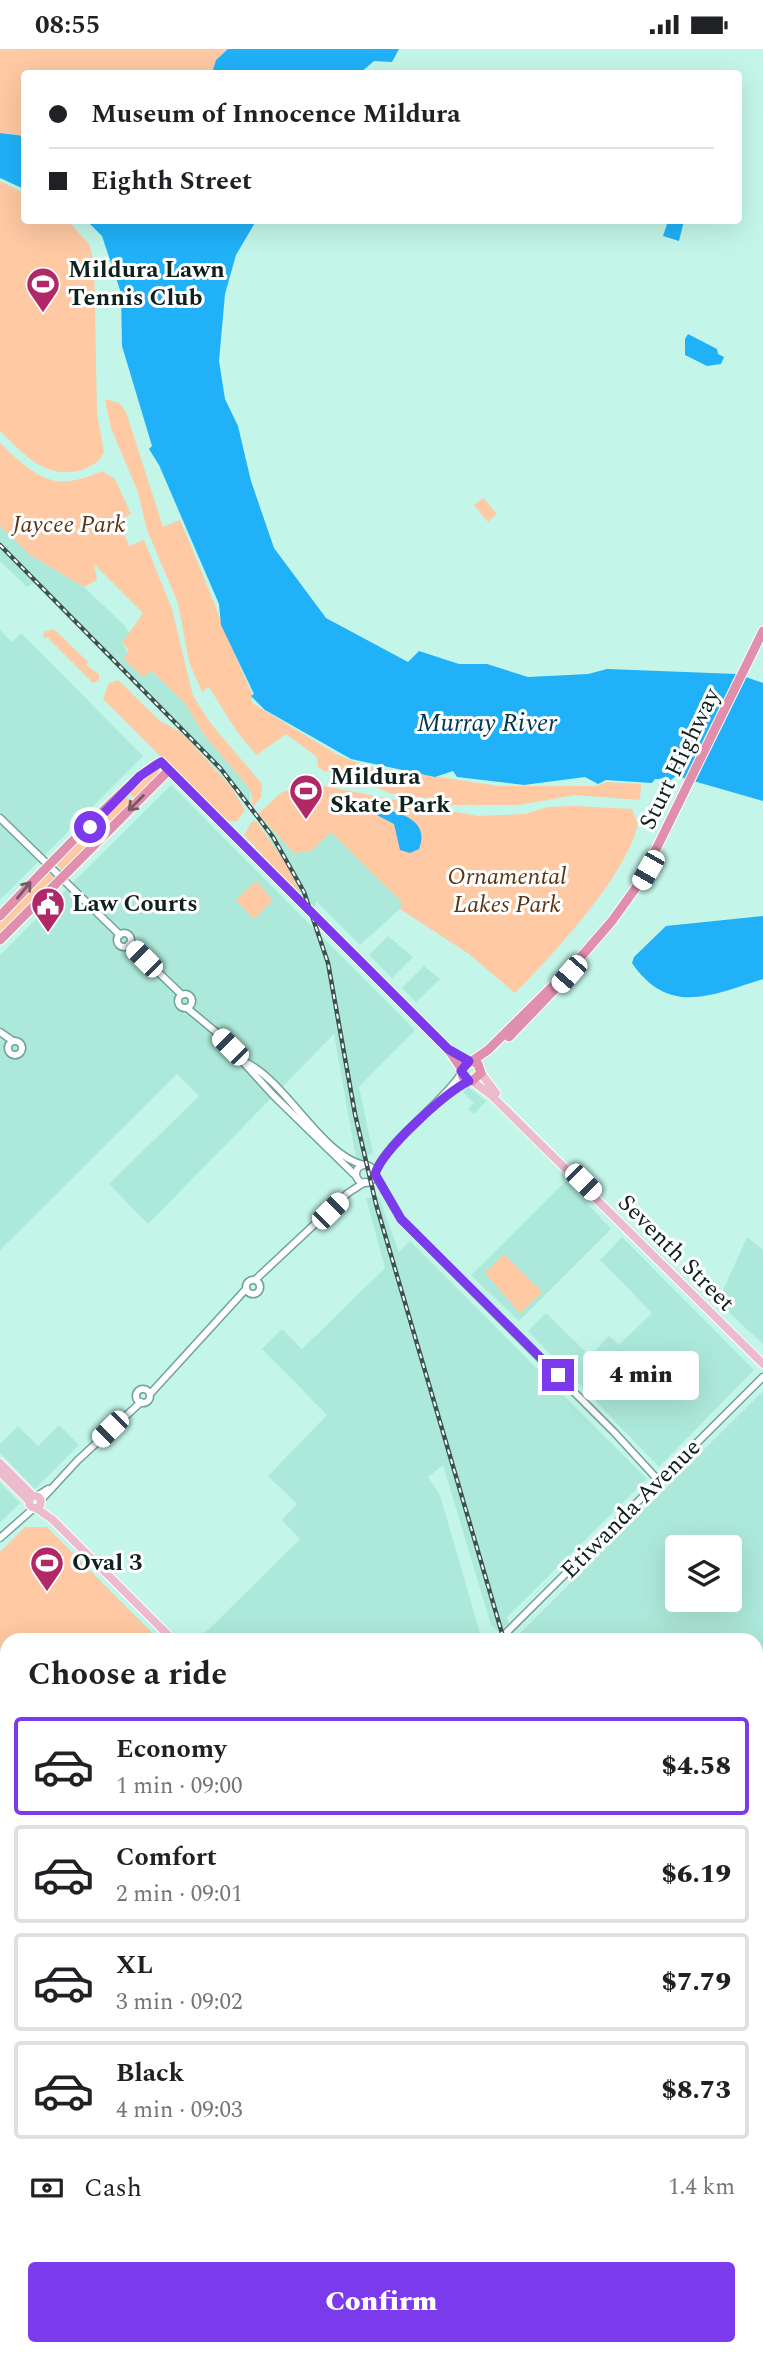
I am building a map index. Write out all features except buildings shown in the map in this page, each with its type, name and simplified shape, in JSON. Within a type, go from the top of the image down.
[{"type":"highway","name":"Sturt Highway","points":[[573,966],[550,996],[491,1054],[481,1072],[466,1076],[470,1061],[488,1050],[573,966],[628,901],[648,870],[763,631]]},
{"type":"highway","name":"Seventh Street","points":[[48,864],[140,776],[161,762],[448,1049],[466,1076]]},
{"type":"highway","points":[[0,940],[64,879],[169,770]]},
{"type":"highway","points":[[0,916],[48,864]]},
{"type":"highway","name":"Seventh Street","points":[[448,1049],[470,1061]]},
{"type":"highway","points":[[470,1061],[478,1064],[481,1072]]},
{"type":"main road","name":"Seventh Street","points":[[481,1072],[522,1121],[763,1358]]},
{"type":"main road","name":"Seventh Street","points":[[466,1076],[492,1096],[763,1364]]},
{"type":"main road","points":[[0,1463],[35,1502]]},
{"type":"main road","points":[[0,1472],[54,1520],[166,1633]]},
{"type":"street","points":[[0,815],[120,935],[119,944],[129,944],[174,989],[180,997],[179,1006],[189,1006],[246,1063],[271,1082],[356,1177],[385,1192]]},
{"type":"street","points":[[180,997],[189,996],[189,1006]]},
{"type":"street","points":[[1,1033],[20,1044],[20,1052],[13,1055],[1,1033]]},
{"type":"street","points":[[8,1049],[13,1041]]},
{"type":"street","points":[[248,1291],[257,1293],[258,1283],[275,1265],[348,1193],[375,1174],[384,1157],[466,1076]]},
{"type":"street","points":[[334,1151],[365,1165],[375,1174],[401,1219],[661,1480]]},
{"type":"street","points":[[348,1193],[357,1170],[384,1157]]},
{"type":"street","points":[[139,1400],[138,1392],[147,1392],[248,1291],[247,1282],[258,1283]]},
{"type":"street","name":"Etiwanda Avenue","points":[[506,1633],[763,1377]]},
{"type":"street","points":[[0,1538],[139,1400],[148,1400],[147,1392]]},
{"type":"shaded area","points":[[0,526],[30,555],[84,587],[125,626],[129,633],[122,643],[143,677],[152,671],[185,703],[204,735],[250,789],[248,805],[184,733],[63,610],[33,583],[27,587],[0,561]]},
{"type":"shaded area","points":[[0,630],[12,642],[21,633],[143,756],[0,900]]},
{"type":"shaded area","points":[[171,785],[415,1030],[359,1087],[373,1153],[360,1160],[356,1158],[334,1034],[148,1224],[109,1184],[199,1096],[177,1074],[0,1250],[0,955]]},
{"type":"shaded area","points":[[261,818],[294,853],[311,851],[331,831],[403,902],[400,909],[360,945],[316,901],[314,910],[302,897],[288,868],[263,829],[259,820]]},
{"type":"shaded area","points":[[388,936],[413,957],[392,978],[369,955]]},
{"type":"shaded area","points":[[424,966],[440,979],[416,1002],[402,988]]},
{"type":"shaded area","points":[[468,1087],[486,1101],[474,1114],[468,1109],[474,1103],[463,1092]]},
{"type":"shaded area","points":[[566,1181],[611,1229],[519,1321],[471,1275]]},
{"type":"shaded area","points":[[379,1197],[399,1252],[410,1241],[647,1479],[507,1617],[509,1624],[498,1631],[491,1625],[443,1465],[428,1477],[440,1495],[480,1633],[205,1633],[300,1539],[282,1520],[297,1504],[268,1476],[327,1415],[262,1349],[282,1329],[302,1349],[385,1268],[366,1198]]},
{"type":"shaded area","points":[[622,1237],[754,1370],[659,1467],[528,1331],[546,1313],[590,1356],[609,1336],[619,1345],[652,1313],[600,1260]]},
{"type":"shaded area","points":[[747,1237],[763,1250],[763,1344],[723,1307],[720,1297]]},
{"type":"shaded area","points":[[763,1391],[763,1633],[520,1633]]},
{"type":"shaded area","points":[[59,1425],[79,1445],[35,1489],[0,1453],[0,1444],[18,1426],[38,1446]]},
{"type":"shaded area","points":[[0,1482],[20,1503],[0,1523]]},
{"type":"green space","points":[[0,49],[228,49],[216,60],[213,70],[21,70],[21,136],[0,133]]},
{"type":"green space","points":[[0,181],[21,192],[21,224],[71,224],[89,244],[94,262],[97,413],[104,452],[98,461],[84,469],[59,472],[47,469],[27,457],[0,431]]},
{"type":"green space","points":[[105,399],[119,403],[126,412],[163,527],[180,520],[252,694],[252,703],[338,755],[366,766],[499,786],[597,786],[606,782],[641,784],[640,800],[575,795],[519,805],[447,805],[446,801],[389,793],[347,774],[324,771],[318,767],[317,757],[286,734],[257,755],[236,730],[209,687],[202,692],[189,662],[178,603],[147,530],[138,492],[111,428]]},
{"type":"green space","name":"Jaycee Park","points":[[0,443],[24,465],[45,478],[70,481],[102,471],[115,479],[131,514],[118,520],[129,546],[144,540],[172,609],[193,696],[212,725],[262,784],[261,797],[253,807],[250,789],[204,735],[185,703],[152,671],[143,677],[124,659],[129,650],[122,643],[143,613],[94,564],[97,580],[84,587],[30,555],[0,526]]},
{"type":"green space","points":[[483,498],[497,514],[488,522],[474,505]]},
{"type":"green space","points":[[54,629],[88,662],[86,665],[99,674],[99,680],[93,683],[47,637],[43,638],[44,632]]},
{"type":"green space","points":[[118,680],[160,721],[179,731],[232,788],[245,810],[237,821],[229,821],[214,810],[103,699],[109,683]]},
{"type":"green space","points":[[154,766],[162,774],[135,799],[128,792]]},
{"type":"green space","name":"Ornamental Lakes Park","points":[[314,784],[477,816],[525,814],[548,807],[632,809],[638,824],[631,845],[604,890],[568,936],[515,993],[469,954],[400,909],[402,902],[331,832],[311,851],[294,853],[258,814],[282,792]]},
{"type":"green space","points":[[124,795],[133,802],[63,871],[56,864]]},
{"type":"green space","points":[[252,821],[257,822],[288,867],[302,897],[244,835]]},
{"type":"green space","points":[[49,871],[56,879],[0,934],[0,920]]},
{"type":"green space","points":[[256,881],[273,900],[254,919],[236,900]]},
{"type":"green space","points":[[504,1254],[542,1292],[520,1313],[485,1273]]},
{"type":"green space","name":"Oval 3","points":[[25,1527],[47,1527],[152,1633],[0,1633],[0,1552]]},
{"type":"water","points":[[228,49],[399,49],[392,62],[374,61],[364,70],[213,70],[216,60]]},
{"type":"water","points":[[0,133],[21,136],[21,188],[0,178]]},
{"type":"water","name":"Murray River","points":[[90,224],[254,224],[236,255],[225,294],[219,361],[225,399],[238,426],[251,481],[274,548],[326,618],[408,662],[419,651],[459,664],[487,664],[528,677],[588,674],[607,669],[737,674],[763,683],[763,801],[676,776],[671,780],[655,779],[652,783],[606,780],[598,784],[585,777],[524,785],[457,777],[453,771],[435,777],[351,759],[265,710],[251,696],[254,694],[221,625],[219,604],[159,465],[149,449],[152,446],[122,346],[121,293],[102,236]]},
{"type":"water","points":[[667,224],[683,224],[679,241],[663,236]]},
{"type":"water","points":[[688,334],[717,349],[718,354],[724,357],[721,364],[707,366],[685,355],[685,339]]},
{"type":"water","points":[[375,806],[402,815],[416,824],[420,830],[419,849],[410,853],[400,850],[394,824],[373,813]]},
{"type":"water","points":[[763,916],[763,979],[709,995],[676,996],[661,991],[646,980],[632,963],[634,957],[666,926]]},
{"type":"railway","points":[[0,545],[221,769],[273,837],[304,892],[328,963],[355,1114],[376,1204],[502,1633]]},
{"type":"place","name":"Mildura Lawn Tennis Club","points":[[43,314]]},
{"type":"place","name":"Mildura Skate Park","points":[[306,821]]},
{"type":"place","name":"Law Courts","points":[[48,934]]},
{"type":"place","name":"Oval 3","points":[[47,1593]]},
{"type":"route","points":[[90,827],[140,776],[155,763],[161,762],[448,1049],[469,1061],[461,1068],[463,1077],[469,1081],[452,1089],[384,1157],[375,1174],[401,1219],[558,1375]]}]
